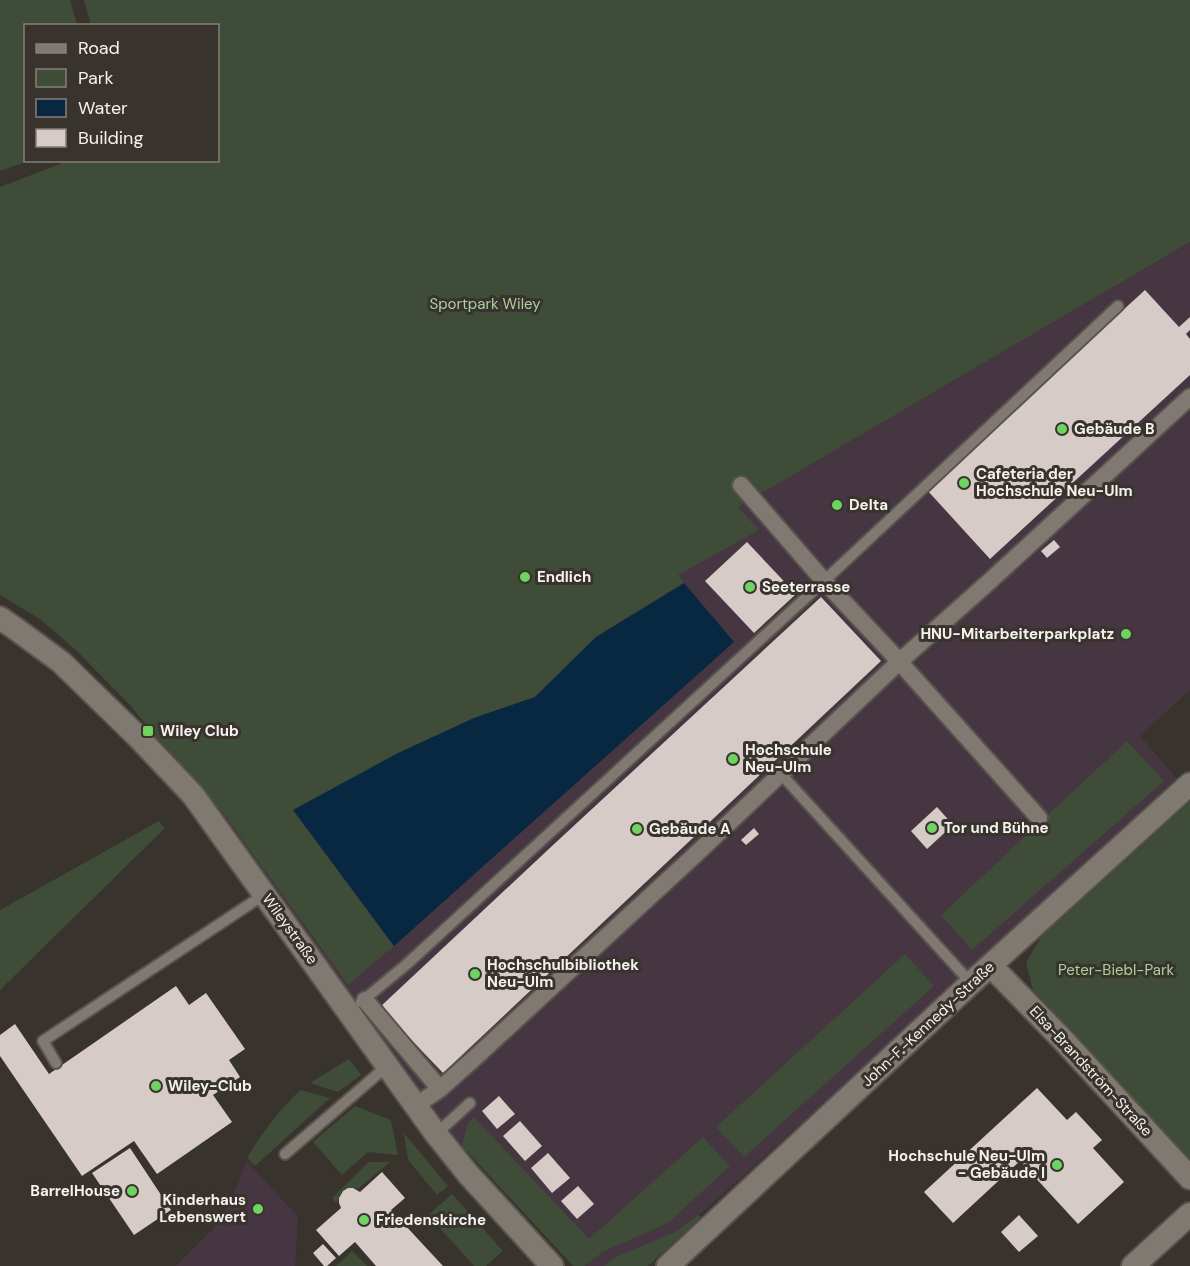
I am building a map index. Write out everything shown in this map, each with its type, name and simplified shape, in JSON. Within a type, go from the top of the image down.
[{"type":"street","points":[[415,1107],[440,1089],[610,934],[899,662],[1190,397]]},
{"type":"street","points":[[741,485],[824,581],[1039,818]]},
{"type":"street","name":"Wileystraße","points":[[0,618],[61,662],[138,737],[193,795],[265,894],[357,1006],[387,1066],[415,1107],[468,1174],[552,1266]]},
{"type":"street","name":"John-F.-Kennedy-Straße","points":[[668,1266],[1190,784]]},
{"type":"street","name":"Elsa-Brandström-Straße","points":[[991,966],[1063,1040],[1190,1178]]},
{"type":"street","points":[[357,1006],[440,1089]]},
{"type":"street","points":[[1133,1266],[1190,1214]]},
{"type":"lane","points":[[357,1006],[407,964],[824,581],[1118,306]]},
{"type":"lane","points":[[781,774],[971,984]]},
{"type":"lane","points":[[56,1063],[43,1041],[265,894]]},
{"type":"lane","points":[[285,1154],[387,1066]]},
{"type":"lane","points":[[436,1134],[470,1103]]},
{"type":"shaded area","name":"Hochschule Neu-Ulm","points":[[1190,242],[1190,690],[1140,736],[1180,782],[643,1266],[574,1266],[437,1118],[218,811]]},
{"type":"shaded area","name":"Kinderhaus Lebenswert","points":[[247,1161],[298,1217],[295,1266],[176,1266],[212,1230],[231,1201]]},
{"type":"green space","points":[[0,0],[70,0],[77,24],[24,24],[24,162],[26,162],[0,171]]},
{"type":"green space","name":"Sportpark Wiley","points":[[84,0],[1190,0],[1190,242],[738,507],[759,530],[678,575],[684,583],[596,637],[535,697],[474,718],[294,810],[394,946],[348,985],[221,810],[218,811],[129,704],[77,651],[40,619],[0,595],[0,187],[65,162],[219,162],[219,24],[91,24]]},
{"type":"green space","points":[[1127,741],[1164,781],[972,950],[941,915]]},
{"type":"green space","name":"Peter-Biebl-Park","points":[[1190,802],[1190,1161],[1033,990],[1026,962],[1042,936]]},
{"type":"green space","points":[[159,821],[165,828],[0,990],[0,910]]},
{"type":"green space","points":[[905,954],[934,986],[744,1157],[716,1127]]},
{"type":"green space","points":[[349,1059],[361,1075],[338,1092],[310,1083]]},
{"type":"green space","points":[[300,1090],[330,1098],[255,1166],[247,1158],[271,1122]]},
{"type":"green space","points":[[355,1106],[391,1120],[398,1155],[368,1152],[342,1175],[313,1142]]},
{"type":"green space","points":[[474,1117],[589,1239],[703,1137],[730,1166],[668,1223],[604,1251],[584,1266],[573,1266],[462,1146],[467,1125]]},
{"type":"green space","points":[[404,1133],[448,1186],[437,1195],[408,1160]]},
{"type":"green space","points":[[369,1162],[390,1162],[358,1189],[348,1189],[342,1192],[336,1203],[332,1198]]},
{"type":"green space","points":[[452,1194],[503,1251],[486,1266],[474,1266],[428,1215]]},
{"type":"green space","points":[[698,1215],[701,1217],[648,1266],[604,1266],[614,1258],[675,1232]]},
{"type":"green space","points":[[352,1251],[367,1266],[336,1266]]},
{"type":"water","points":[[684,583],[734,642],[394,946],[293,810],[398,753],[474,718],[535,697],[596,637]]},
{"type":"building","name":"Gebäude B","points":[[1145,290],[1179,327],[1190,317],[1190,330],[1186,334],[1190,339],[1190,375],[990,559],[927,490]]},
{"type":"building","points":[[1054,540],[1060,547],[1047,558],[1041,551]]},
{"type":"building","name":"Seeterrasse","points":[[747,542],[796,594],[754,633],[705,581]]},
{"type":"building","name":"Gebäude A","points":[[821,597],[881,661],[443,1073],[380,1007]]},
{"type":"building","name":"Tor und Bühne","points":[[937,807],[953,825],[927,849],[911,831]]},
{"type":"building","points":[[754,828],[759,834],[746,845],[741,840]]},
{"type":"building","name":"Wiley-Club","points":[[176,986],[189,1005],[206,993],[245,1049],[229,1060],[240,1077],[213,1095],[232,1122],[157,1174],[134,1141],[82,1176],[0,1056],[0,1035],[15,1024],[49,1074]]},
{"type":"building","points":[[1037,1088],[1067,1120],[1076,1112],[1102,1140],[1093,1148],[1124,1182],[1078,1224],[1020,1161],[953,1223],[924,1192]]},
{"type":"building","points":[[499,1096],[515,1114],[497,1129],[482,1111]]},
{"type":"building","points":[[520,1121],[542,1146],[525,1161],[503,1136]]},
{"type":"building","name":"BarrelHouse","points":[[130,1148],[171,1210],[134,1235],[92,1173]]},
{"type":"building","points":[[548,1153],[570,1178],[552,1193],[531,1168]]},
{"type":"building","name":"Friedenskirche","points":[[382,1172],[405,1198],[391,1210],[443,1266],[376,1266],[355,1242],[339,1256],[316,1230],[341,1208],[339,1198],[343,1191],[353,1188],[360,1192]]},
{"type":"building","points":[[578,1186],[594,1204],[577,1219],[561,1201]]},
{"type":"building","points":[[1019,1215],[1038,1236],[1019,1252],[1001,1232]]},
{"type":"building","points":[[323,1244],[336,1258],[327,1266],[324,1266],[313,1253]]},
{"type":"place","name":"Gebäude B","points":[[1062,429]]},
{"type":"place","name":"Cafeteria der Hochschule Neu-Ulm","points":[[964,483]]},
{"type":"place","name":"Delta","points":[[837,505]]},
{"type":"place","name":"Endlich","points":[[525,577]]},
{"type":"place","name":"Seeterrasse","points":[[750,587]]},
{"type":"place","name":"HNU-Mitarbeiterparkplatz","points":[[1126,634]]},
{"type":"place","name":"Wiley Club","points":[[148,731]]},
{"type":"place","name":"Hochschule Neu-Ulm","points":[[733,759]]},
{"type":"place","name":"Tor und Bühne","points":[[932,828]]},
{"type":"place","name":"Gebäude A","points":[[637,829]]},
{"type":"place","name":"Hochschulbibliothek Neu-Ulm","points":[[475,974]]},
{"type":"place","name":"Wiley-Club","points":[[156,1086]]},
{"type":"place","name":"Hochschule Neu-Ulm - Gebäude I","points":[[1057,1165]]},
{"type":"place","name":"BarrelHouse","points":[[132,1191]]},
{"type":"place","name":"Kinderhaus Lebenswert","points":[[258,1209]]},
{"type":"place","name":"Friedenskirche","points":[[364,1220]]}]
